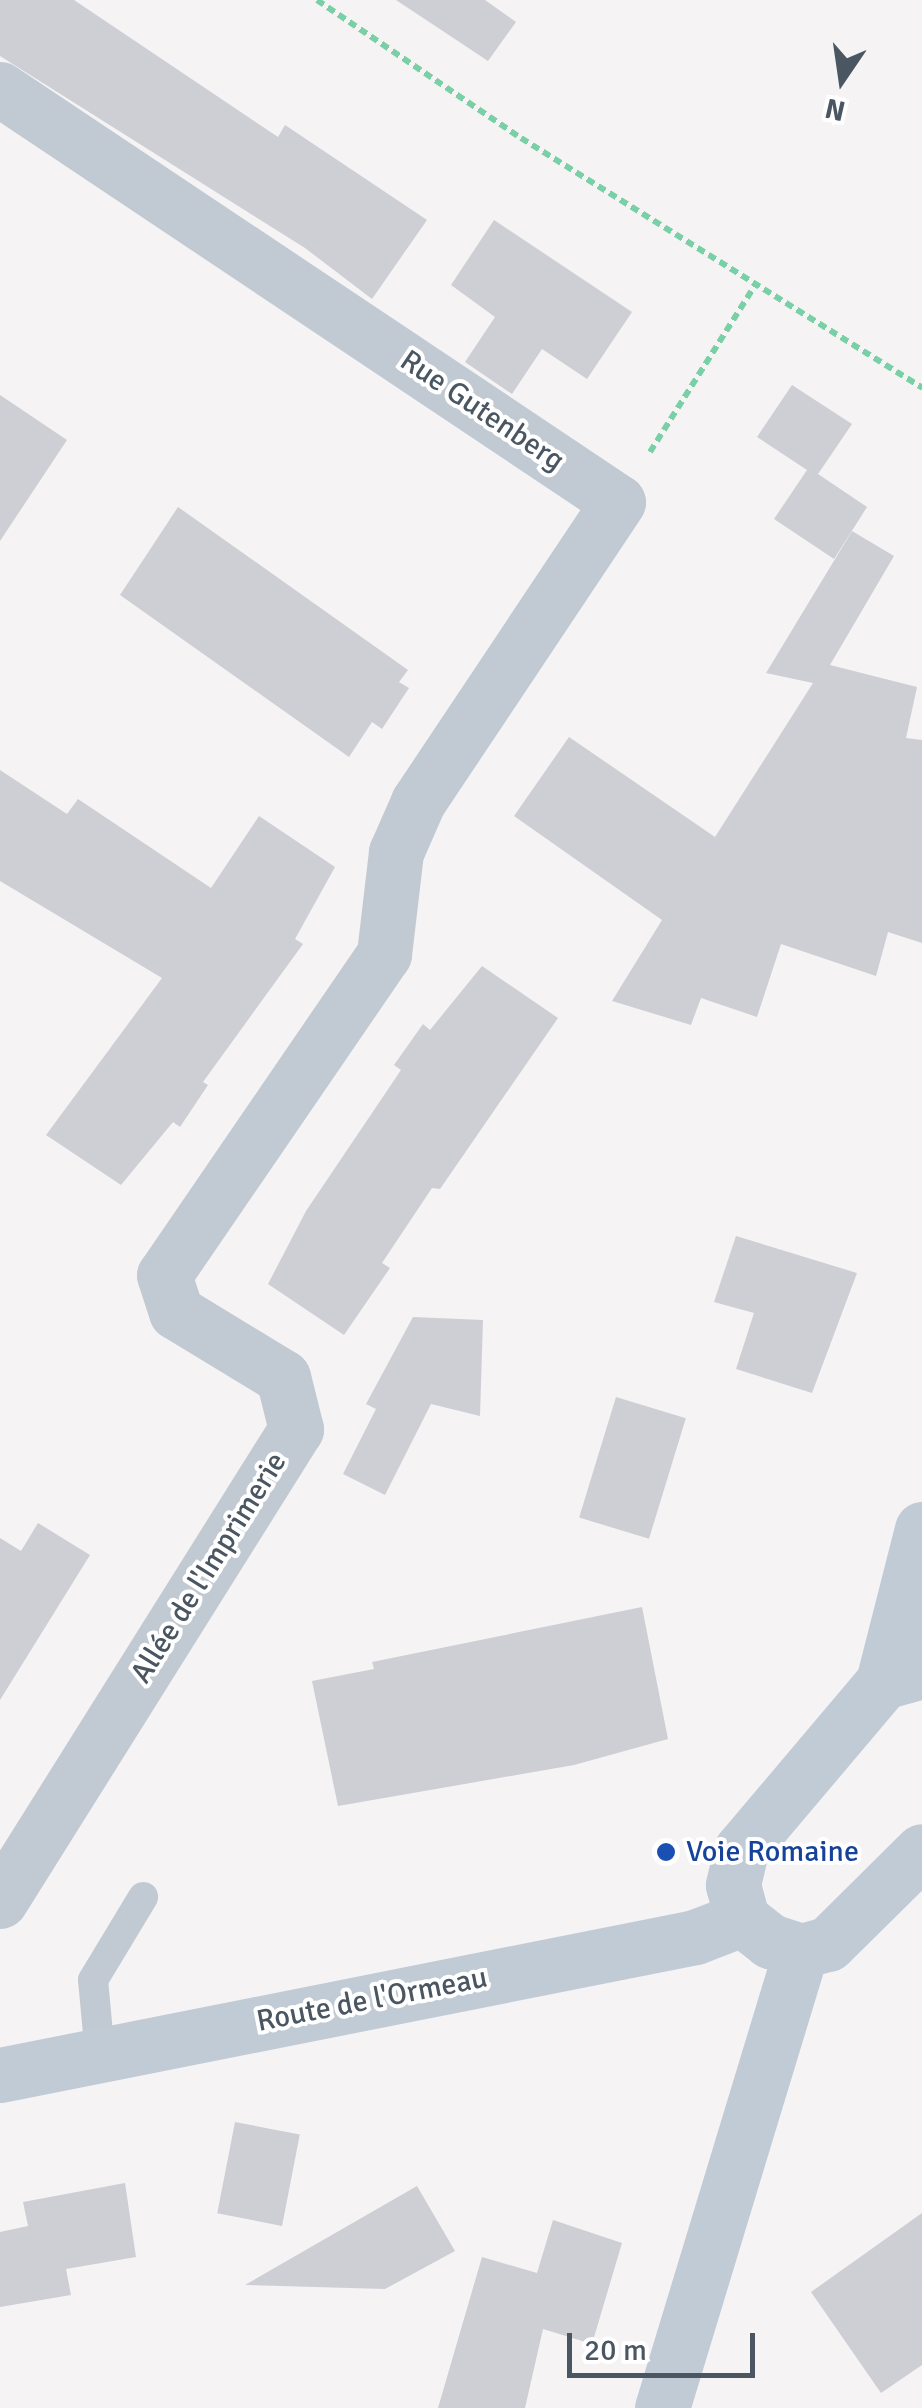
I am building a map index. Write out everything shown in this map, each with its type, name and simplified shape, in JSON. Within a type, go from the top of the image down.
[{"type":"street","name":"Rue Gutenberg","points":[[0,90],[618,502]]},
{"type":"street","name":"Allée de l'Imprimerie","points":[[0,1901],[296,1429],[283,1377],[176,1312],[164,1275],[384,954],[396,852],[418,802],[618,502]]},
{"type":"street","points":[[922,1529],[902,1676],[741,1850],[733,1885],[742,1919],[770,1942],[801,1951],[828,1944],[922,1851]]},
{"type":"street","name":"Route de l'Ormeau","points":[[0,2075],[695,1937],[742,1919]]},
{"type":"street","points":[[662,2408],[801,1951]]},
{"type":"lane","points":[[100,2056],[93,1980],[143,1897]]},
{"type":"path","points":[[317,0],[521,138],[922,388]]},
{"type":"path","points":[[618,502],[756,284]]},
{"type":"building","points":[[0,0],[74,0],[278,137],[285,125],[427,220],[372,299],[305,248],[0,56]]},
{"type":"building","points":[[396,0],[485,0],[516,22],[488,61]]},
{"type":"building","points":[[494,220],[632,312],[587,379],[542,349],[512,394],[465,362],[495,317],[451,285]]},
{"type":"building","points":[[792,385],[852,424],[818,474],[867,507],[834,559],[774,519],[807,470],[757,437]]},
{"type":"building","points":[[0,395],[67,440],[0,541]]},
{"type":"building","points":[[178,507],[408,670],[399,682],[409,688],[382,729],[372,722],[349,757],[120,595]]},
{"type":"building","points":[[852,531],[894,556],[830,665],[917,687],[906,738],[922,740],[922,943],[888,932],[876,976],[781,944],[757,1017],[701,998],[691,1025],[612,1001],[662,920],[514,816],[569,737],[715,837],[813,683],[766,673]]},
{"type":"building","points":[[0,770],[67,814],[78,799],[211,888],[259,816],[335,867],[295,939],[303,944],[203,1082],[208,1085],[180,1127],[173,1122],[121,1185],[46,1135],[162,978],[0,881]]},
{"type":"building","points":[[482,966],[558,1018],[440,1189],[432,1188],[382,1263],[390,1268],[344,1335],[268,1284],[306,1211],[401,1070],[394,1065],[423,1024],[430,1030]]},
{"type":"building","points":[[736,1236],[857,1273],[812,1393],[736,1369],[754,1313],[714,1302]]},
{"type":"building","points":[[413,1317],[483,1320],[480,1416],[431,1404],[385,1495],[343,1474],[376,1409],[366,1404]]},
{"type":"building","points":[[616,1397],[686,1418],[649,1539],[579,1517]]},
{"type":"building","points":[[38,1523],[90,1555],[0,1700],[0,1538],[21,1551]]},
{"type":"building","points":[[642,1607],[668,1739],[574,1765],[338,1806],[312,1681],[374,1669],[372,1662]]},
{"type":"building","points":[[235,2122],[300,2135],[282,2226],[217,2213]]},
{"type":"building","points":[[125,2183],[136,2257],[66,2269],[71,2295],[0,2307],[0,2232],[28,2226],[23,2202]]},
{"type":"building","points":[[417,2186],[455,2251],[385,2289],[245,2285]]},
{"type":"building","points":[[922,2213],[922,2365],[881,2393],[811,2292]]},
{"type":"building","points":[[553,2220],[622,2243],[592,2344],[543,2329],[525,2408],[438,2408],[482,2257],[537,2273]]},
{"type":"place","name":"Voie Romaine","points":[[666,1852]]}]
